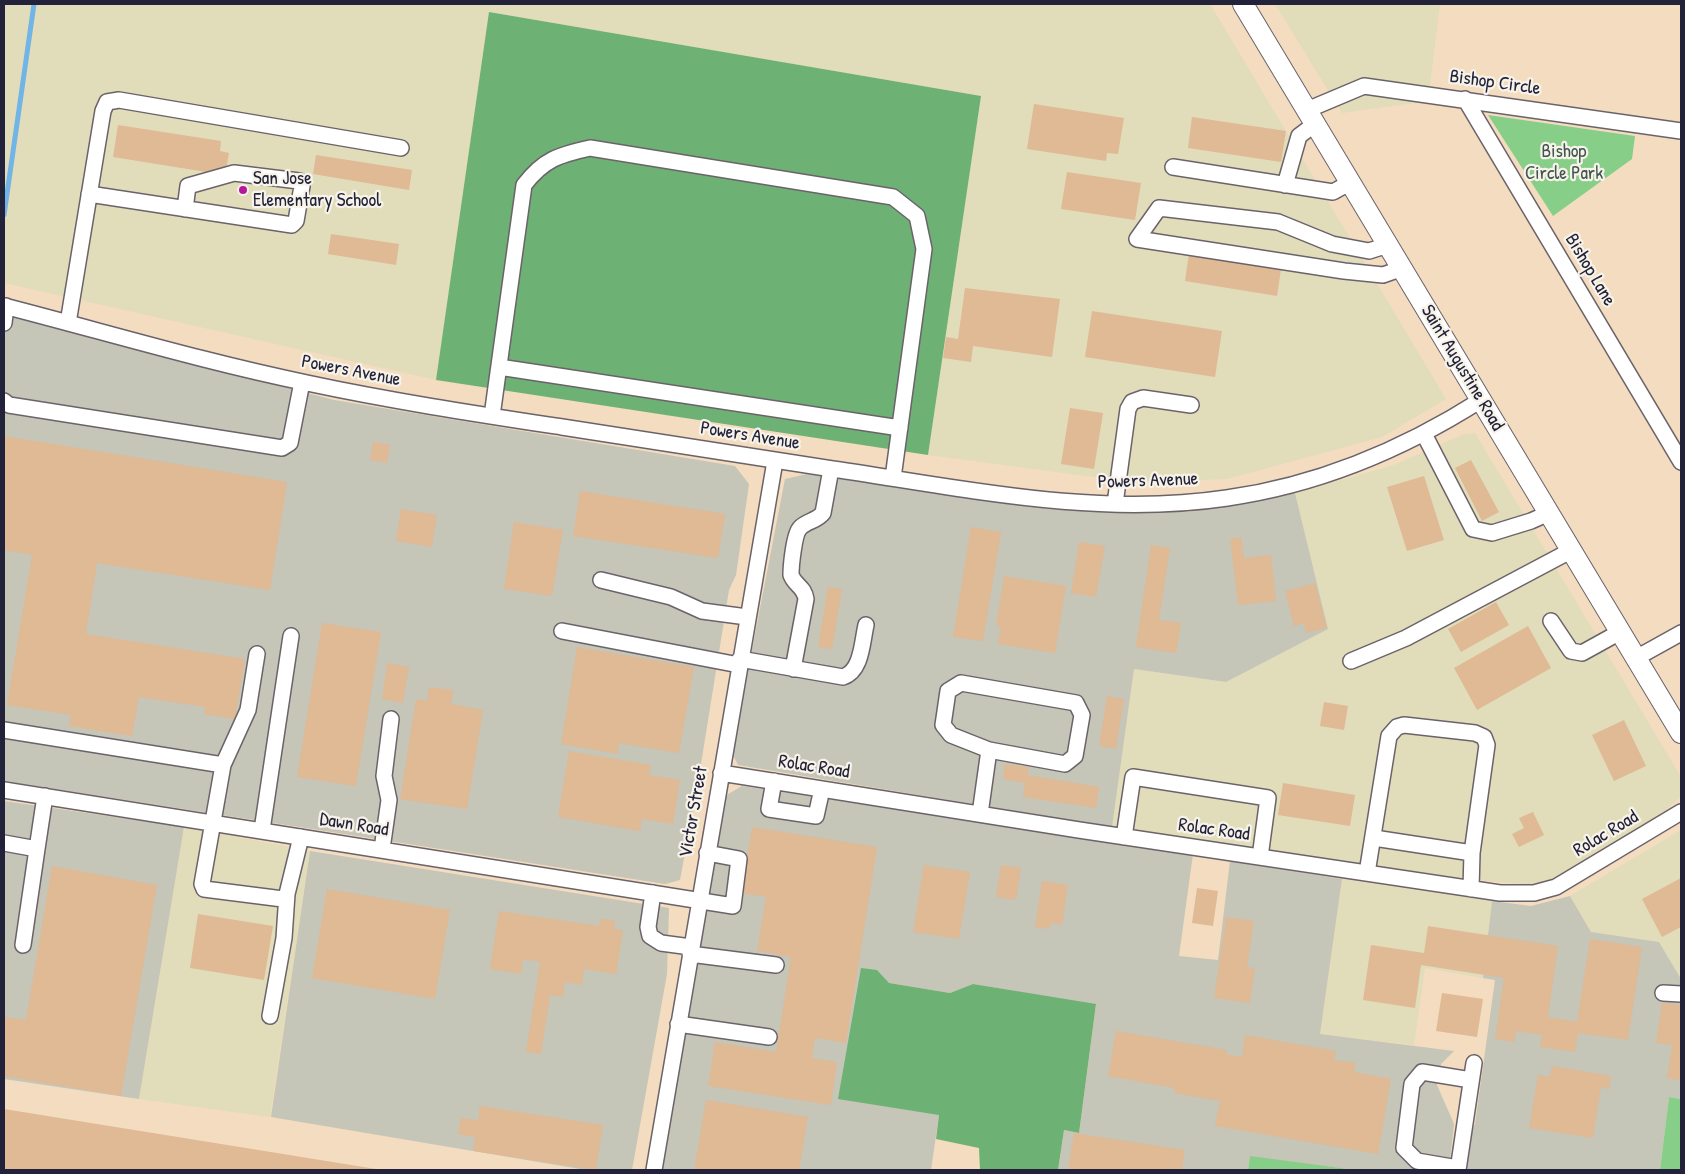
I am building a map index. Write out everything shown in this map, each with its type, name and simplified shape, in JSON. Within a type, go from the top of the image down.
[{"type":"main road","name":"Saint Augustine Road","points":[[1243,4],[1681,733]]},
{"type":"street","name":"Bishop Circle","points":[[1311,117],[1364,86],[1681,131]]},
{"type":"street","name":"Bishop Lane","points":[[1465,99],[1681,462]]},
{"type":"street","points":[[68,323],[103,111],[107,102],[119,100],[401,148]]},
{"type":"street","points":[[1285,185],[1299,136],[1311,117]]},
{"type":"street","points":[[492,416],[524,184],[537,167],[565,154],[590,148],[893,197],[917,216],[924,249],[893,478]]},
{"type":"street","points":[[1173,167],[1333,192],[1351,182]]},
{"type":"street","points":[[89,194],[292,225],[296,222],[302,186],[299,181],[234,174],[188,186],[185,208]]},
{"type":"street","points":[[1388,245],[1369,251],[1332,244],[1278,222],[1159,208],[1138,239],[1344,271],[1383,275],[1402,268]]},
{"type":"street","points":[[4,323],[5,306]]},
{"type":"street","name":"Powers Avenue","points":[[5,306],[302,382],[393,401],[893,478],[1036,498],[1115,504],[1225,498],[1256,493],[1346,468],[1424,434],[1481,400]]},
{"type":"street","points":[[499,367],[900,428]]},
{"type":"street","points":[[4,401],[9,405],[282,448],[290,443],[302,382]]},
{"type":"street","points":[[1115,504],[1128,409],[1132,402],[1143,398],[1191,405]]},
{"type":"street","points":[[1424,434],[1473,529],[1492,533],[1531,521],[1549,513]]},
{"type":"street","name":"Victor Street","points":[[654,1170],[698,900],[775,460]]},
{"type":"street","points":[[793,669],[806,599],[805,591],[791,575],[797,533],[800,527],[819,518],[823,513],[830,469]]},
{"type":"street","points":[[1351,661],[1406,638],[1572,550]]},
{"type":"street","points":[[601,580],[671,597],[702,611],[747,618]]},
{"type":"street","points":[[1551,621],[1571,651],[1582,653],[1620,632]]},
{"type":"street","points":[[562,631],[832,676],[849,675],[857,665],[866,625]]},
{"type":"street","points":[[1636,658],[1681,633]]},
{"type":"street","points":[[262,830],[291,636]]},
{"type":"street","points":[[257,654],[248,710],[223,765],[202,884],[204,889],[278,900],[283,899],[287,894]]},
{"type":"street","points":[[961,682],[1076,704],[1082,715],[1075,756],[1065,764],[989,750],[951,735],[943,725],[948,691],[961,682]]},
{"type":"street","points":[[382,849],[389,800],[384,776],[391,719]]},
{"type":"street","points":[[1367,873],[1389,736],[1397,728],[1415,724],[1475,733],[1484,737],[1487,745],[1472,853],[1471,889]]},
{"type":"street","points":[[4,730],[223,765]]},
{"type":"street","points":[[980,814],[989,750]]},
{"type":"street","name":"Rolac Road","points":[[721,773],[1124,837],[1471,889],[1523,894],[1556,887],[1681,812]]},
{"type":"street","points":[[1124,837],[1132,777],[1268,798],[1260,857]]},
{"type":"street","points":[[774,781],[769,809],[816,816],[822,789]]},
{"type":"street","name":"Dawn Road","points":[[4,790],[733,906],[739,859],[707,853]]},
{"type":"street","points":[[23,945],[45,796]]},
{"type":"street","points":[[270,1016],[284,938],[287,894],[301,837]]},
{"type":"street","points":[[1374,838],[1472,853]]},
{"type":"street","points":[[4,843],[37,849]]},
{"type":"street","points":[[653,893],[648,927],[650,936],[661,943],[690,951],[776,965]]},
{"type":"street","points":[[1663,993],[1681,994]]},
{"type":"street","points":[[678,1024],[768,1037]]},
{"type":"street","points":[[1471,1080],[1422,1072],[1412,1084],[1404,1148],[1417,1161],[1458,1169],[1474,1063]]},
{"type":"shaded area","points":[[4,4],[1210,4],[1446,399],[1382,437],[1227,479],[1131,482],[928,455],[981,96],[489,12],[436,380],[4,283]]},
{"type":"shaded area","points":[[1275,4],[1440,4],[1428,101],[1342,113]]},
{"type":"shaded area","points":[[4,314],[334,400],[735,466],[749,484],[736,575],[729,590],[680,880],[665,884],[4,781]]},
{"type":"shaded area","points":[[1475,433],[1681,777],[1681,796],[1657,818],[1572,870],[1536,885],[1454,878],[1112,827],[1134,669],[1226,682],[1328,629],[1295,493],[1394,465],[1464,434]]},
{"type":"shaded area","points":[[807,474],[1101,512],[1188,512],[1295,493],[1328,629],[1226,682],[1134,669],[1112,827],[738,765],[732,753],[785,479]]},
{"type":"shaded area","points":[[742,786],[1193,854],[1179,956],[1218,960],[1230,861],[1342,879],[1320,1034],[1454,1051],[1441,1064],[1437,1085],[1454,1124],[1449,1170],[1356,1170],[1250,1157],[1248,1170],[1058,1170],[1064,1130],[1079,1133],[1096,1005],[973,984],[950,993],[888,983],[877,970],[939,1115],[931,1170],[662,1170],[725,796]]},
{"type":"shaded area","points":[[4,801],[184,827],[139,1099],[4,1079]]},
{"type":"shaded area","points":[[184,827],[310,851],[270,1117],[139,1099]]},
{"type":"shaded area","points":[[1681,830],[1681,979],[1659,942],[1591,932],[1570,896]]},
{"type":"shaded area","points":[[310,851],[669,908],[667,974],[632,1170],[586,1170],[271,1117]]},
{"type":"shaded area","points":[[1342,879],[1492,901],[1483,978],[1425,968],[1414,1045],[1320,1034]]},
{"type":"shaded area","points":[[1570,896],[1591,932],[1659,942],[1681,979],[1681,1099],[1669,1097],[1660,1170],[1465,1170],[1471,1133],[1475,1124],[1495,980],[1483,978],[1492,901],[1531,906]]},
{"type":"green space","points":[[489,12],[981,96],[928,455],[436,380]]},
{"type":"green space","name":"Bishop Circle Park","points":[[1488,115],[1635,136],[1632,159],[1553,216]]},
{"type":"green space","points":[[861,968],[877,970],[889,983],[950,993],[973,984],[1096,1004],[1079,1133],[1064,1130],[1058,1170],[980,1170],[979,1148],[936,1139],[939,1115],[838,1099]]},
{"type":"green space","points":[[1669,1097],[1681,1099],[1681,1170],[1660,1170]]},
{"type":"green space","points":[[1250,1156],[1356,1170],[1248,1170]]},
{"type":"building","points":[[1034,104],[1124,118],[1118,154],[1107,153],[1106,161],[1027,149]]},
{"type":"building","points":[[1192,117],[1286,131],[1281,162],[1188,148]]},
{"type":"building","points":[[118,125],[221,141],[220,151],[229,153],[225,175],[113,157]]},
{"type":"building","points":[[316,155],[412,170],[409,190],[313,174]]},
{"type":"building","points":[[1067,172],[1141,183],[1135,220],[1061,209]]},
{"type":"building","points":[[331,234],[399,244],[396,265],[328,254]]},
{"type":"building","points":[[1189,254],[1281,269],[1277,296],[1185,281]]},
{"type":"building","points":[[965,288],[1060,299],[1052,357],[973,346],[971,362],[943,358],[946,337],[958,339]]},
{"type":"building","points":[[1092,311],[1222,331],[1215,377],[1085,357]]},
{"type":"building","points":[[1070,408],[1103,413],[1094,469],[1061,464]]},
{"type":"building","points":[[4,436],[287,482],[270,590],[97,563],[86,634],[245,659],[235,719],[204,714],[205,707],[139,697],[132,736],[69,726],[71,715],[7,705],[32,555],[4,550]]},
{"type":"building","points":[[373,442],[390,445],[387,463],[370,460]]},
{"type":"building","points":[[1471,460],[1499,512],[1482,521],[1455,468]]},
{"type":"building","points":[[1424,476],[1444,540],[1407,551],[1387,487]]},
{"type":"building","points":[[580,491],[725,514],[718,558],[573,536]]},
{"type":"building","points":[[401,509],[437,515],[432,547],[396,541]]},
{"type":"building","points":[[514,522],[563,530],[552,596],[504,589]]},
{"type":"building","points":[[971,527],[1001,532],[983,641],[953,637]]},
{"type":"building","points":[[1241,537],[1244,558],[1271,555],[1276,601],[1238,605],[1230,539]]},
{"type":"building","points":[[1079,542],[1105,546],[1096,597],[1071,593]]},
{"type":"building","points":[[1151,545],[1170,548],[1159,620],[1181,623],[1176,653],[1136,647]]},
{"type":"building","points":[[1004,576],[1066,586],[1055,653],[998,644],[1001,627],[996,626]]},
{"type":"building","points":[[1315,583],[1327,628],[1306,633],[1304,623],[1294,626],[1285,591]]},
{"type":"building","points":[[828,587],[842,589],[832,649],[818,647]]},
{"type":"building","points":[[1496,602],[1509,625],[1461,652],[1448,629]]},
{"type":"building","points":[[322,623],[381,632],[356,786],[297,777]]},
{"type":"building","points":[[1528,626],[1551,668],[1477,710],[1454,668]]},
{"type":"building","points":[[577,647],[694,667],[679,753],[619,743],[617,754],[561,744]]},
{"type":"building","points":[[387,663],[409,667],[403,703],[382,699]]},
{"type":"building","points":[[429,687],[453,690],[451,704],[483,710],[467,809],[400,799],[416,699],[427,701]]},
{"type":"building","points":[[1107,696],[1124,699],[1116,749],[1099,746]]},
{"type":"building","points":[[1324,702],[1348,706],[1344,730],[1320,726]]},
{"type":"building","points":[[1624,720],[1646,766],[1614,781],[1592,735]]},
{"type":"building","points":[[569,751],[651,765],[649,775],[680,780],[673,824],[642,819],[640,831],[558,817]]},
{"type":"building","points":[[1005,764],[1029,767],[1027,775],[1099,787],[1096,808],[1023,797],[1025,783],[1003,779]]},
{"type":"building","points":[[1283,783],[1355,795],[1350,826],[1278,815]]},
{"type":"building","points":[[1533,812],[1544,835],[1519,847],[1512,834],[1524,828],[1519,818]]},
{"type":"building","points":[[752,827],[877,847],[846,1043],[815,1038],[812,1058],[837,1062],[831,1105],[708,1086],[715,1042],[776,1052],[791,957],[757,951],[766,897],[741,893]]},
{"type":"building","points":[[924,865],[970,872],[959,939],[913,932]]},
{"type":"building","points":[[1001,865],[1021,868],[1016,900],[996,897]]},
{"type":"building","points":[[52,866],[157,885],[121,1096],[4,1076],[4,1017],[26,1020]]},
{"type":"building","points":[[1681,878],[1681,927],[1662,937],[1642,899]]},
{"type":"building","points":[[1042,881],[1068,885],[1062,925],[1050,923],[1049,929],[1035,927]]},
{"type":"building","points":[[1197,888],[1218,891],[1213,926],[1192,923]]},
{"type":"building","points":[[327,889],[450,910],[435,999],[312,978]]},
{"type":"building","points":[[499,911],[599,926],[600,919],[615,921],[614,929],[623,930],[616,974],[584,969],[582,985],[565,982],[563,997],[550,995],[541,1054],[526,1052],[540,962],[523,959],[521,974],[490,969]]},
{"type":"building","points":[[198,914],[273,926],[264,980],[190,968]]},
{"type":"building","points":[[1226,917],[1254,921],[1247,967],[1255,968],[1250,1003],[1214,998]]},
{"type":"building","points":[[1428,926],[1558,946],[1548,1017],[1577,1022],[1590,939],[1642,947],[1628,1040],[1578,1033],[1575,1052],[1540,1047],[1542,1035],[1516,1031],[1514,1042],[1495,1039],[1504,978],[1421,965],[1415,1008],[1363,1000],[1371,945],[1424,953]]},
{"type":"building","points":[[1442,993],[1483,999],[1477,1037],[1436,1031]]},
{"type":"building","points":[[1662,1003],[1681,1005],[1681,1080],[1667,1078],[1672,1045],[1656,1043]]},
{"type":"building","points":[[1116,1031],[1227,1050],[1226,1054],[1242,1057],[1245,1035],[1336,1051],[1334,1060],[1356,1063],[1354,1072],[1391,1079],[1378,1154],[1215,1126],[1220,1101],[1174,1093],[1175,1088],[1108,1076]]},
{"type":"building","points":[[1552,1066],[1611,1076],[1609,1089],[1601,1087],[1593,1138],[1529,1128],[1538,1075],[1550,1077]]},
{"type":"building","points":[[706,1100],[808,1117],[799,1170],[694,1170]]},
{"type":"building","points":[[480,1106],[603,1125],[596,1170],[473,1151],[475,1137],[458,1134],[461,1118],[478,1120]]},
{"type":"building","points":[[4,1109],[376,1169],[376,1170],[4,1170]]},
{"type":"building","points":[[1074,1133],[1185,1150],[1182,1170],[1068,1170]]},
{"type":"waterway","points":[[4,215],[34,4]]},
{"type":"place","name":"San Jose Elementary School","points":[[243,190]]}]
